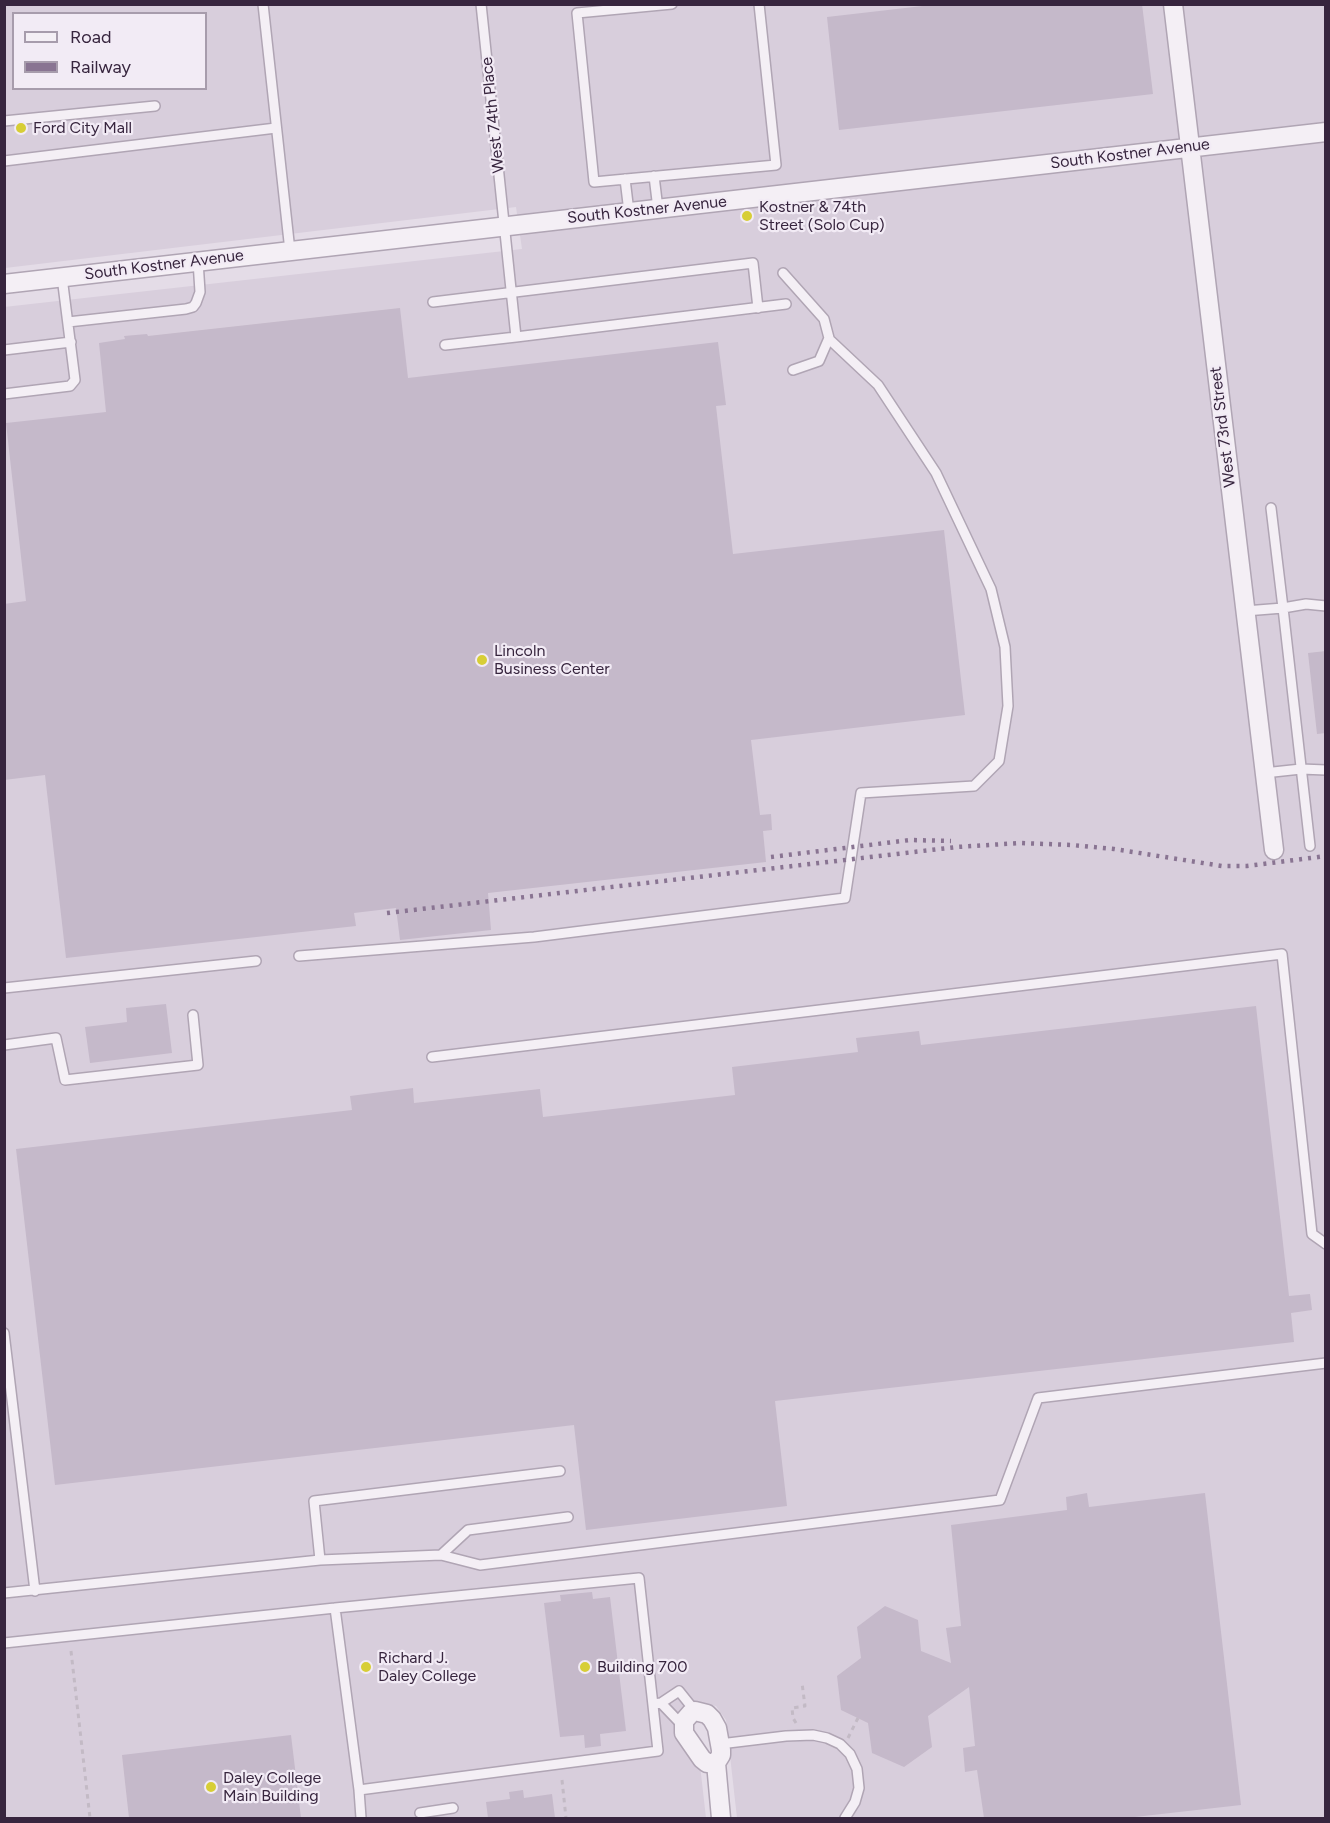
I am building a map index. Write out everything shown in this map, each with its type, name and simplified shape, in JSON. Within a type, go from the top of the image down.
[{"type":"street","name":"West 73rd Street","points":[[1173,4],[1274,850]]},
{"type":"street","name":"South Kostner Avenue","points":[[4,284],[1326,132]]},
{"type":"street","points":[[716,1762],[707,1763],[702,1760],[684,1733],[683,1726],[688,1715],[695,1711],[707,1714],[717,1728],[721,1755],[716,1762],[721,1818]]},
{"type":"lane","points":[[263,4],[290,251]]},
{"type":"lane","name":"West 74th Place","points":[[481,4],[516,337]]},
{"type":"lane","points":[[672,4],[577,13],[594,182],[776,165],[759,4]]},
{"type":"lane","points":[[4,121],[154,106]]},
{"type":"lane","points":[[4,161],[276,128]]},
{"type":"lane","points":[[654,176],[658,209]]},
{"type":"lane","points":[[625,179],[630,212]]},
{"type":"lane","points":[[68,322],[193,307],[200,292],[198,261]]},
{"type":"lane","points":[[432,302],[753,262],[758,308]]},
{"type":"lane","points":[[300,956],[534,938],[845,898],[861,793],[974,786],[999,761],[1008,706],[1005,647],[991,589],[936,473],[878,385],[829,339],[825,319],[783,273]]},
{"type":"lane","points":[[4,394],[73,384],[75,380],[62,277]]},
{"type":"lane","points":[[445,345],[786,304]]},
{"type":"lane","points":[[793,370],[819,361],[829,339]]},
{"type":"lane","points":[[4,350],[71,342]]},
{"type":"lane","points":[[1271,508],[1310,846]]},
{"type":"lane","points":[[1245,610],[1306,604],[1326,606]]},
{"type":"lane","points":[[1264,773],[1301,769],[1326,770]]},
{"type":"lane","points":[[432,1057],[1282,954],[1312,1234],[1326,1244]]},
{"type":"lane","points":[[4,988],[256,961]]},
{"type":"lane","points":[[4,1045],[56,1038],[65,1080],[198,1065],[194,1015]]},
{"type":"lane","points":[[4,1333],[35,1591]]},
{"type":"lane","points":[[4,1593],[320,1560],[441,1555],[480,1565],[1000,1500],[1038,1398],[1326,1363]]},
{"type":"lane","points":[[320,1560],[314,1501],[560,1471]]},
{"type":"lane","points":[[441,1555],[468,1530],[568,1517]]},
{"type":"lane","points":[[4,1643],[639,1578],[657,1703],[658,1751],[358,1790]]},
{"type":"lane","points":[[335,1608],[362,1818]]},
{"type":"lane","points":[[657,1703],[679,1691],[695,1711]]},
{"type":"lane","points":[[657,1703],[683,1726]]},
{"type":"lane","points":[[720,1744],[813,1735],[840,1744],[854,1762],[859,1788],[855,1802],[845,1818]]},
{"type":"lane","points":[[420,1813],[453,1808]]},
{"type":"path","points":[[71,1651],[90,1818]]},
{"type":"path","points":[[848,1740],[858,1718]]},
{"type":"path","points":[[562,1780],[566,1818]]},
{"type":"shaded area","points":[[5,5],[1325,5],[1325,1818],[737,1818],[726,1720],[716,1706],[698,1702],[684,1707],[678,1715],[675,1734],[700,1765],[706,1818],[5,1818],[4,307],[522,249],[516,207],[5,268]]},
{"type":"building","points":[[940,4],[1142,4],[1153,94],[839,130],[827,17]]},
{"type":"building","name":"Lincoln Business Center","points":[[400,308],[408,378],[718,342],[726,405],[716,406],[733,554],[944,530],[965,715],[751,740],[760,815],[771,814],[772,830],[763,831],[766,862],[488,893],[491,930],[400,940],[396,908],[354,913],[356,926],[66,958],[45,775],[4,780],[4,604],[26,601],[6,423],[106,412],[99,343],[125,339],[124,336],[147,334],[148,336]]},
{"type":"building","points":[[1326,651],[1326,733],[1317,734],[1308,653]]},
{"type":"building","points":[[166,1004],[172,1053],[90,1063],[85,1027],[127,1022],[126,1008]]},
{"type":"building","points":[[1256,1006],[1289,1296],[1310,1294],[1312,1310],[1291,1313],[1294,1342],[775,1401],[787,1506],[586,1530],[574,1425],[55,1485],[16,1149],[352,1110],[350,1096],[413,1088],[414,1103],[540,1089],[543,1117],[735,1095],[732,1067],[858,1052],[856,1038],[919,1031],[921,1045]]},
{"type":"building","points":[[1087,1493],[1089,1507],[1205,1493],[1241,1805],[1126,1818],[984,1818],[977,1770],[965,1772],[963,1748],[975,1746],[969,1687],[928,1716],[932,1747],[904,1767],[872,1753],[868,1723],[841,1710],[837,1676],[861,1658],[857,1627],[885,1606],[918,1620],[921,1651],[951,1663],[946,1628],[961,1626],[951,1525],[1067,1510],[1066,1497]]},
{"type":"building","name":"Building 700","points":[[592,1592],[593,1599],[610,1597],[626,1731],[600,1734],[601,1746],[585,1748],[584,1735],[560,1737],[544,1603],[561,1601],[560,1595]]},
{"type":"building","name":"Daley College Main Building","points":[[291,1735],[301,1818],[129,1818],[122,1755]]},
{"type":"building","points":[[523,1790],[524,1798],[552,1794],[555,1818],[488,1818],[486,1802],[510,1799],[509,1792]]},
{"type":"railway","points":[[771,857],[910,840],[951,841]]},
{"type":"railway","points":[[387,913],[957,847],[1020,843],[1114,849],[1222,866],[1247,866],[1326,856]]},
{"type":"place","name":"Ford City Mall","points":[[21,128]]},
{"type":"place","name":"Kostner & 74th Street (Solo Cup)","points":[[747,216]]},
{"type":"place","name":"Lincoln Business Center","points":[[482,660]]},
{"type":"place","name":"Richard J. Daley College","points":[[366,1667]]},
{"type":"place","name":"Building 700","points":[[585,1667]]},
{"type":"place","name":"Daley College Main Building","points":[[211,1787]]}]
